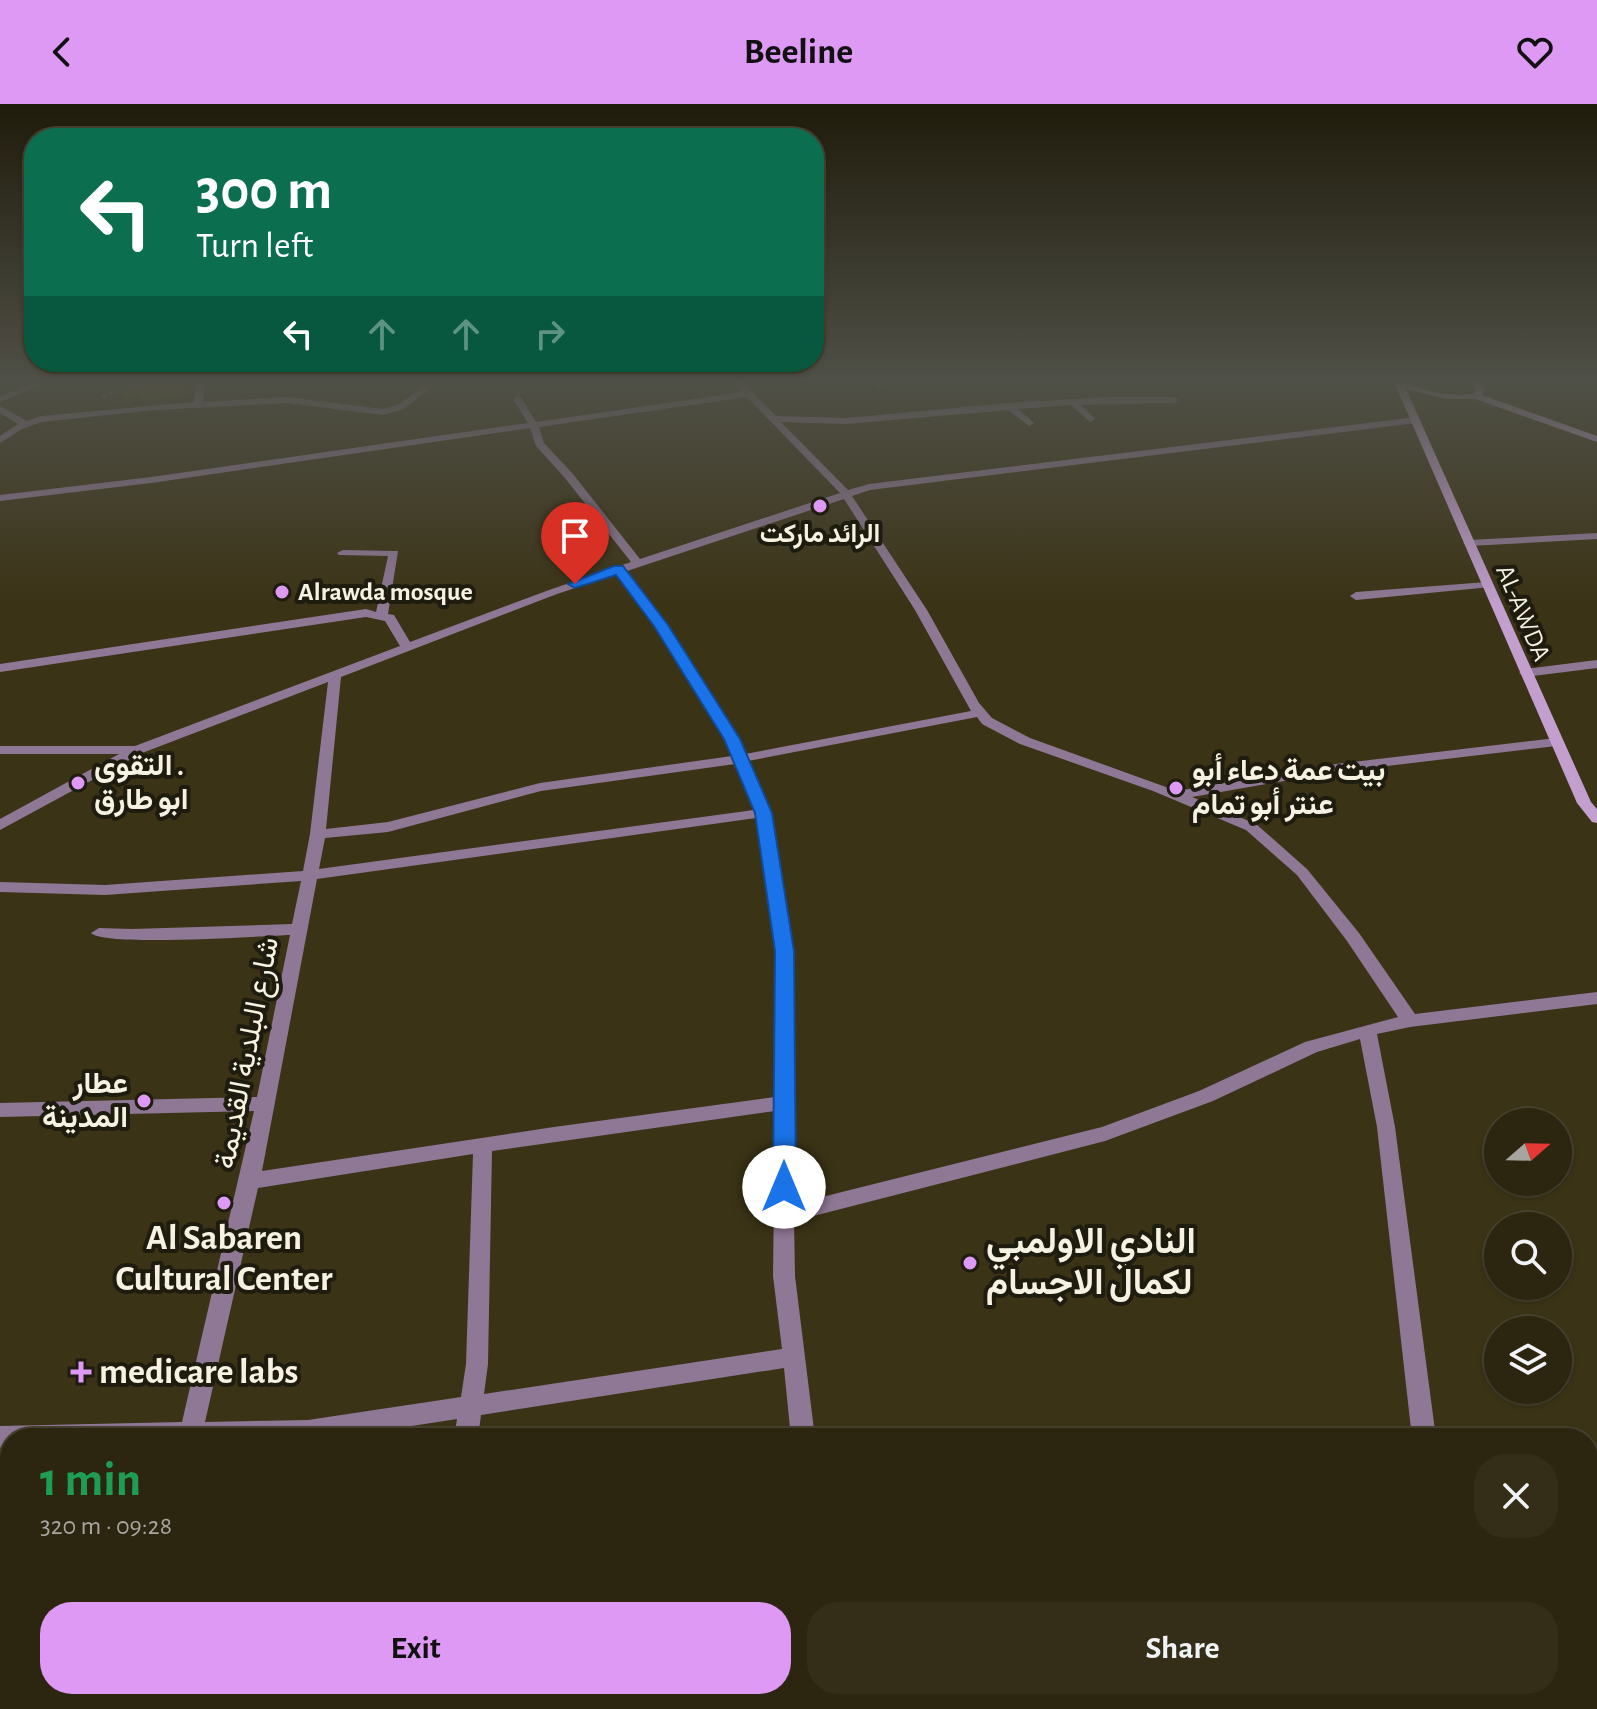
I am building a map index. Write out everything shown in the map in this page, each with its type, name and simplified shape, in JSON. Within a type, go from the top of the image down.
[{"type":"street","points":[[0,498],[305,457]]},
{"type":"street","points":[[551,457],[637,563]]},
{"type":"street","points":[[810,457],[846,494],[921,610],[979,713],[1010,735],[1175,795],[1251,827],[1302,872],[1353,937],[1410,1021]]},
{"type":"street","points":[[0,825],[137,750],[637,563],[869,487],[1115,457]]},
{"type":"street","name":"AL-AWDA","points":[[1432,457],[1556,742],[1584,803],[1597,819]]},
{"type":"street","points":[[1469,543],[1597,536]]},
{"type":"street","points":[[343,553],[394,553],[382,614]]},
{"type":"street","points":[[619,569],[661,625],[732,739],[763,813],[784,951],[784,1276],[802,1428]]},
{"type":"street","points":[[1356,596],[1487,585]]},
{"type":"street","points":[[0,668],[366,613],[390,618],[407,648]]},
{"type":"street","points":[[1525,673],[1597,664]]},
{"type":"street","name":"شارع البلدية القديمة","points":[[192,1428],[250,1181],[318,834],[335,675]]},
{"type":"street","points":[[318,834],[388,827],[569,781],[739,759],[979,713]]},
{"type":"street","points":[[1175,795],[1336,768],[1556,742]]},
{"type":"street","points":[[0,750],[137,750]]},
{"type":"street","points":[[0,887],[105,890],[310,875],[763,813]]},
{"type":"street","points":[[99,933],[132,935],[299,929]]},
{"type":"street","points":[[784,1215],[1105,1134],[1206,1096],[1311,1047],[1367,1030],[1410,1021],[1597,998]]},
{"type":"street","points":[[1367,1030],[1386,1127],[1423,1428]]},
{"type":"street","points":[[250,1181],[784,1103]]},
{"type":"street","points":[[0,1110],[265,1104]]},
{"type":"street","points":[[468,1428],[477,1364],[483,1145]]},
{"type":"street","points":[[327,1428],[793,1357]]},
{"type":"place","name":"الرائد ماركت","points":[[820,506]]},
{"type":"place","name":"Alrawda mosque","points":[[282,592]]},
{"type":"place","name":"التقوى . ابو طارق","points":[[78,783]]},
{"type":"place","name":"بيت عمة دعاء أبو عنتر أبو تمام","points":[[1176,788]]},
{"type":"place","name":"عطار المدينة","points":[[144,1101]]},
{"type":"place","name":"Al Sabaren Cultural Center","points":[[224,1203]]},
{"type":"place","name":"النادي الاولمبي لكمال الاجسام","points":[[970,1263]]},
{"type":"place","name":"medicare labs","points":[[81,1372]]},
{"type":"route","points":[[575,584],[619,569],[661,625],[732,739],[763,813],[784,951],[784,1187]]}]
